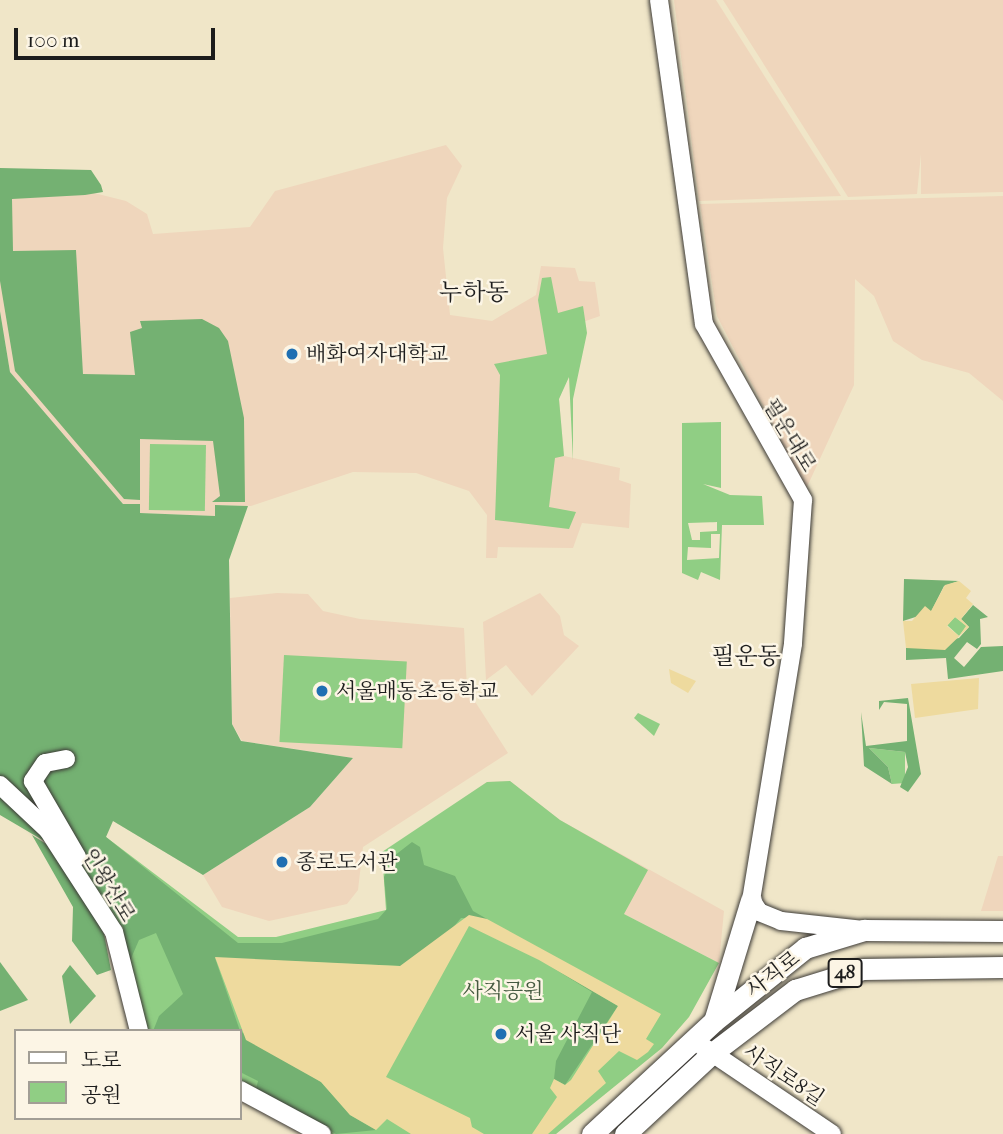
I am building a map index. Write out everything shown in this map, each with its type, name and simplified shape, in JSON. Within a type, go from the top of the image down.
[{"type":"main road","points":[[714,1021],[751,900]]},
{"type":"main road","name":"사직로","points":[[593,1134],[714,1021],[805,948],[864,930],[1003,931]]},
{"type":"main road","name":"사직로","points":[[625,1134],[712,1054],[793,991],[826,976],[914,965],[1003,967]]},
{"type":"street","name":"필운대로","points":[[659,0],[704,324],[803,500],[793,644],[751,900]]},
{"type":"street","points":[[66,759],[46,762],[33,781],[114,932]]},
{"type":"street","name":"인왕산로","points":[[0,785],[48,830],[114,932],[138,1029]]},
{"type":"street","points":[[751,900],[759,912],[781,921],[864,930]]},
{"type":"street","name":"사직로8길","points":[[694,1039],[712,1054],[832,1134]]},
{"type":"street","points":[[242,1091],[322,1134]]},
{"type":"shaded area","points":[[674,0],[716,0],[841,196],[699,201]]},
{"type":"shaded area","points":[[723,0],[1003,0],[1003,192],[921,194],[921,154],[917,194],[848,197]]},
{"type":"shaded area","name":"배화여자대학교","points":[[446,145],[462,166],[447,198],[443,248],[450,315],[492,321],[536,295],[541,266],[575,268],[579,281],[595,282],[600,316],[580,323],[579,350],[559,399],[564,456],[620,468],[619,480],[631,484],[629,528],[582,523],[573,548],[498,547],[497,558],[486,558],[487,515],[469,491],[416,473],[353,472],[251,506],[215,505],[215,516],[140,513],[123,504],[10,372],[0,310],[0,185],[58,184],[126,201],[147,214],[153,234],[250,227],[275,191]]},
{"type":"shaded area","points":[[1003,196],[1003,401],[969,373],[922,360],[893,341],[874,296],[855,279],[854,385],[806,489],[717,316],[700,204]]},
{"type":"shaded area","points":[[277,593],[308,594],[323,611],[360,619],[464,628],[467,689],[508,753],[363,847],[358,890],[347,904],[269,921],[222,907],[203,875],[310,807],[353,758],[242,741],[232,724],[230,598]]},
{"type":"shaded area","points":[[540,593],[560,616],[564,635],[579,646],[532,696],[506,665],[486,680],[483,622]]},
{"type":"shaded area","points":[[510,781],[560,820],[724,911],[719,963],[624,914],[453,805],[487,782]]},
{"type":"shaded area","points":[[998,856],[1003,856],[1003,911],[981,911]]},
{"type":"green space","points":[[0,168],[91,170],[101,185],[103,192],[85,195],[12,199],[13,251],[76,250],[83,374],[135,375],[130,332],[142,328],[140,321],[202,319],[219,328],[228,341],[244,418],[245,502],[212,502],[220,496],[213,441],[140,439],[140,500],[124,499],[15,371],[0,281]]},
{"type":"green space","points":[[551,277],[558,313],[583,306],[587,333],[573,399],[573,461],[569,377],[559,399],[564,456],[555,458],[549,507],[576,512],[569,529],[495,520],[500,375],[494,364],[547,354],[538,300],[542,278]]},
{"type":"green space","points":[[0,311],[10,372],[123,504],[140,504],[140,513],[215,516],[215,505],[248,506],[229,560],[232,724],[241,741],[353,758],[310,807],[203,875],[113,821],[106,837],[238,943],[282,943],[378,919],[387,909],[384,877],[394,856],[412,842],[420,847],[424,865],[455,876],[473,911],[487,919],[461,918],[441,942],[401,966],[215,958],[239,1029],[154,1029],[159,1016],[183,994],[156,933],[139,940],[129,963],[123,926],[80,862],[0,815]]},
{"type":"green space","points":[[721,422],[721,488],[703,484],[730,495],[762,496],[764,525],[722,525],[720,580],[701,572],[698,580],[682,573],[682,423]],"holes":[[[717,522],[717,531],[700,532],[700,540],[692,540],[688,523]],[[711,534],[720,534],[719,558],[687,560],[688,547],[711,548]]]},
{"type":"green space","points":[[150,444],[206,445],[205,511],[149,510]]},
{"type":"green space","points":[[904,579],[959,581],[944,586],[931,612],[903,621]]},
{"type":"green space","points":[[973,605],[988,617],[980,619],[981,644],[977,649],[967,642],[954,658],[964,667],[981,647],[1003,646],[1003,671],[948,679],[946,658],[906,660],[906,648],[959,638],[969,627],[961,619]]},
{"type":"green space","points":[[955,617],[967,626],[959,636],[947,625]]},
{"type":"green space","points":[[284,655],[407,661],[402,748],[279,742]]},
{"type":"green space","points":[[908,698],[921,774],[908,792],[900,787],[908,767],[905,752],[869,748],[888,767],[892,784],[864,766],[861,712],[866,746],[907,741],[907,704],[884,702],[879,710],[879,701]]},
{"type":"green space","points":[[638,713],[660,724],[654,736],[634,718]]},
{"type":"green space","points":[[869,748],[905,752],[905,783],[892,784],[888,767]]},
{"type":"green space","name":"사직공원","points":[[510,781],[560,820],[648,870],[624,914],[719,963],[689,1017],[662,1048],[556,1134],[330,1134],[242,1090],[242,1029],[145,1029],[119,928],[80,862],[106,837],[238,937],[276,937],[386,910],[382,852],[487,782]]},
{"type":"green space","points":[[32,835],[59,852],[104,934],[111,970],[97,975],[72,941],[73,907]]},
{"type":"green space","points":[[0,962],[28,1000],[0,1011]]},
{"type":"green space","points":[[70,965],[96,996],[70,1024],[62,976]]},
{"type":"green space","points":[[548,965],[618,1006],[565,1085],[554,1079],[556,1061],[592,992]]},
{"type":"green space","points":[[242,1032],[321,1082],[350,1115],[376,1130],[336,1134],[256,1089],[258,1081],[242,1073]]},
{"type":"sand","points":[[959,581],[971,591],[966,598],[973,604],[961,619],[969,627],[945,650],[906,648],[903,621],[912,621],[925,606],[931,611],[945,585]],"holes":[[[955,617],[966,626],[959,636],[947,626]]]},
{"type":"sand","points":[[669,669],[696,681],[688,693],[671,683]]},
{"type":"sand","points":[[979,678],[978,709],[915,718],[911,684]]},
{"type":"sand","points":[[469,915],[487,919],[661,1014],[646,1039],[654,1044],[637,1060],[619,1051],[598,1071],[606,1083],[548,1134],[532,1134],[557,1097],[550,1088],[554,1079],[565,1085],[571,1080],[618,1006],[539,960],[469,926],[386,1077],[470,1118],[472,1127],[484,1134],[411,1134],[387,1119],[376,1130],[350,1115],[321,1082],[246,1040],[215,957],[400,966]]},
{"type":"place","name":"배화여자대학교","points":[[292,354]]},
{"type":"place","name":"서울매동초등학교","points":[[322,691]]},
{"type":"place","name":"종로도서관","points":[[282,862]]},
{"type":"place","name":"서울 사직단","points":[[501,1034]]},
{"type":"district","name":"누하동","points":[[474,293]]},
{"type":"district","name":"필운동","points":[[746,657]]}]
